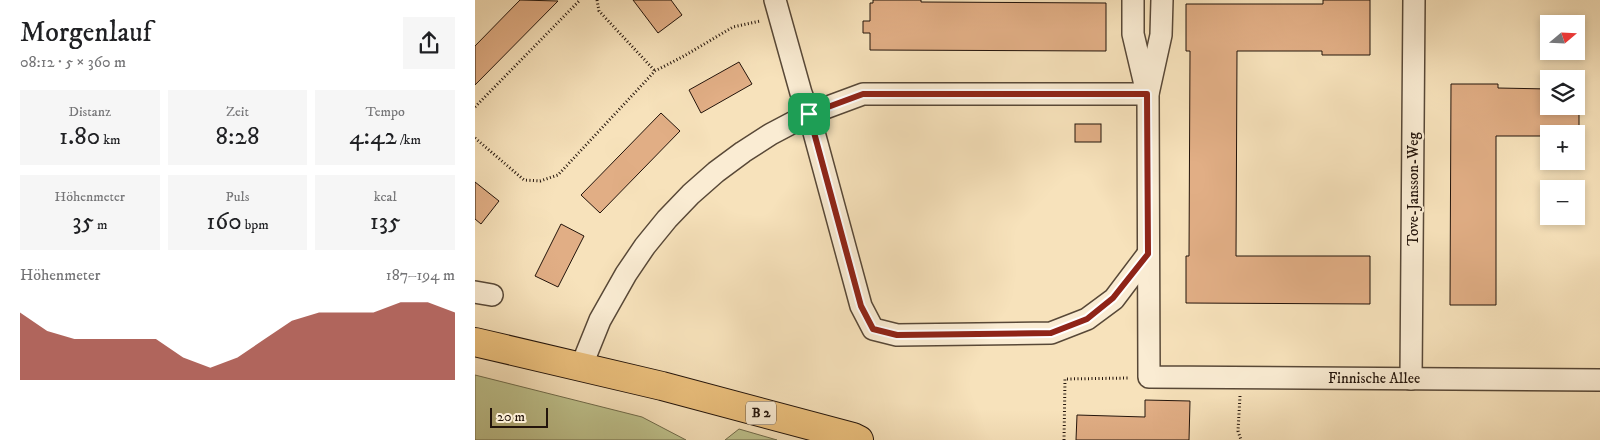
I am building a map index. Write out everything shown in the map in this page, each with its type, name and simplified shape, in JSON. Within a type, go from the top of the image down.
[{"type":"main road","name":"B 2","points":[[475,342],[671,389],[859,440]]},
{"type":"street","points":[[1133,0],[1133,34],[1147,94],[1149,377]]},
{"type":"street","points":[[1147,94],[1161,35],[1161,0]]},
{"type":"street","name":"Tove-Jansson-Weg","points":[[1411,379],[1414,0]]},
{"type":"street","points":[[777,9],[801,93],[809,114],[861,306],[873,329],[897,335],[1051,333],[1087,319],[1113,298],[1148,254]]},
{"type":"street","points":[[581,367],[600,320],[613,296],[645,246],[667,219],[716,172],[743,152],[771,134],[809,114],[863,94],[1147,94]]},
{"type":"street","name":"Finnische Allee","points":[[1149,377],[1600,380]]},
{"type":"path","points":[[475,107],[581,0]]},
{"type":"path","points":[[597,0],[599,11],[655,71]]},
{"type":"path","points":[[475,138],[524,180],[541,181],[558,175],[655,71],[733,27],[777,9]]},
{"type":"path","points":[[1064,440],[1065,379],[1149,377]]},
{"type":"path","points":[[1241,378],[1238,431],[1241,440]]},
{"type":"green space","points":[[475,375],[642,417],[686,440],[475,440]]},
{"type":"green space","points":[[739,429],[777,440],[725,440]]},
{"type":"building","points":[[520,0],[558,1],[475,85],[475,46]]},
{"type":"building","points":[[633,0],[671,0],[682,15],[658,33]]},
{"type":"building","points":[[873,0],[1106,3],[1106,51],[870,50],[870,33],[863,33],[863,21],[870,21],[870,3],[873,3]]},
{"type":"building","points":[[1323,0],[1370,0],[1370,55],[1322,55],[1322,51],[1237,51],[1236,256],[1370,256],[1370,304],[1186,303],[1186,256],[1189,256],[1190,51],[1186,51],[1186,4],[1323,4]]},
{"type":"building","points":[[739,62],[752,84],[701,113],[689,90]]},
{"type":"building","points":[[1451,84],[1498,84],[1498,88],[1540,89],[1540,115],[1579,115],[1579,125],[1540,125],[1540,136],[1496,136],[1496,305],[1450,305]]},
{"type":"building","points":[[661,113],[680,131],[600,213],[581,195]]},
{"type":"building","points":[[1075,124],[1101,124],[1101,142],[1075,142]]},
{"type":"building","points":[[475,182],[499,201],[481,224],[475,219]]},
{"type":"building","points":[[561,224],[584,236],[558,287],[535,276]]},
{"type":"building","points":[[1145,400],[1190,401],[1189,440],[1076,440],[1077,415],[1145,417]]},
{"type":"route","points":[[863,94],[1147,94],[1148,254],[1113,298],[1087,319],[1051,333],[897,335],[873,329],[861,306],[809,114],[863,94]]}]
